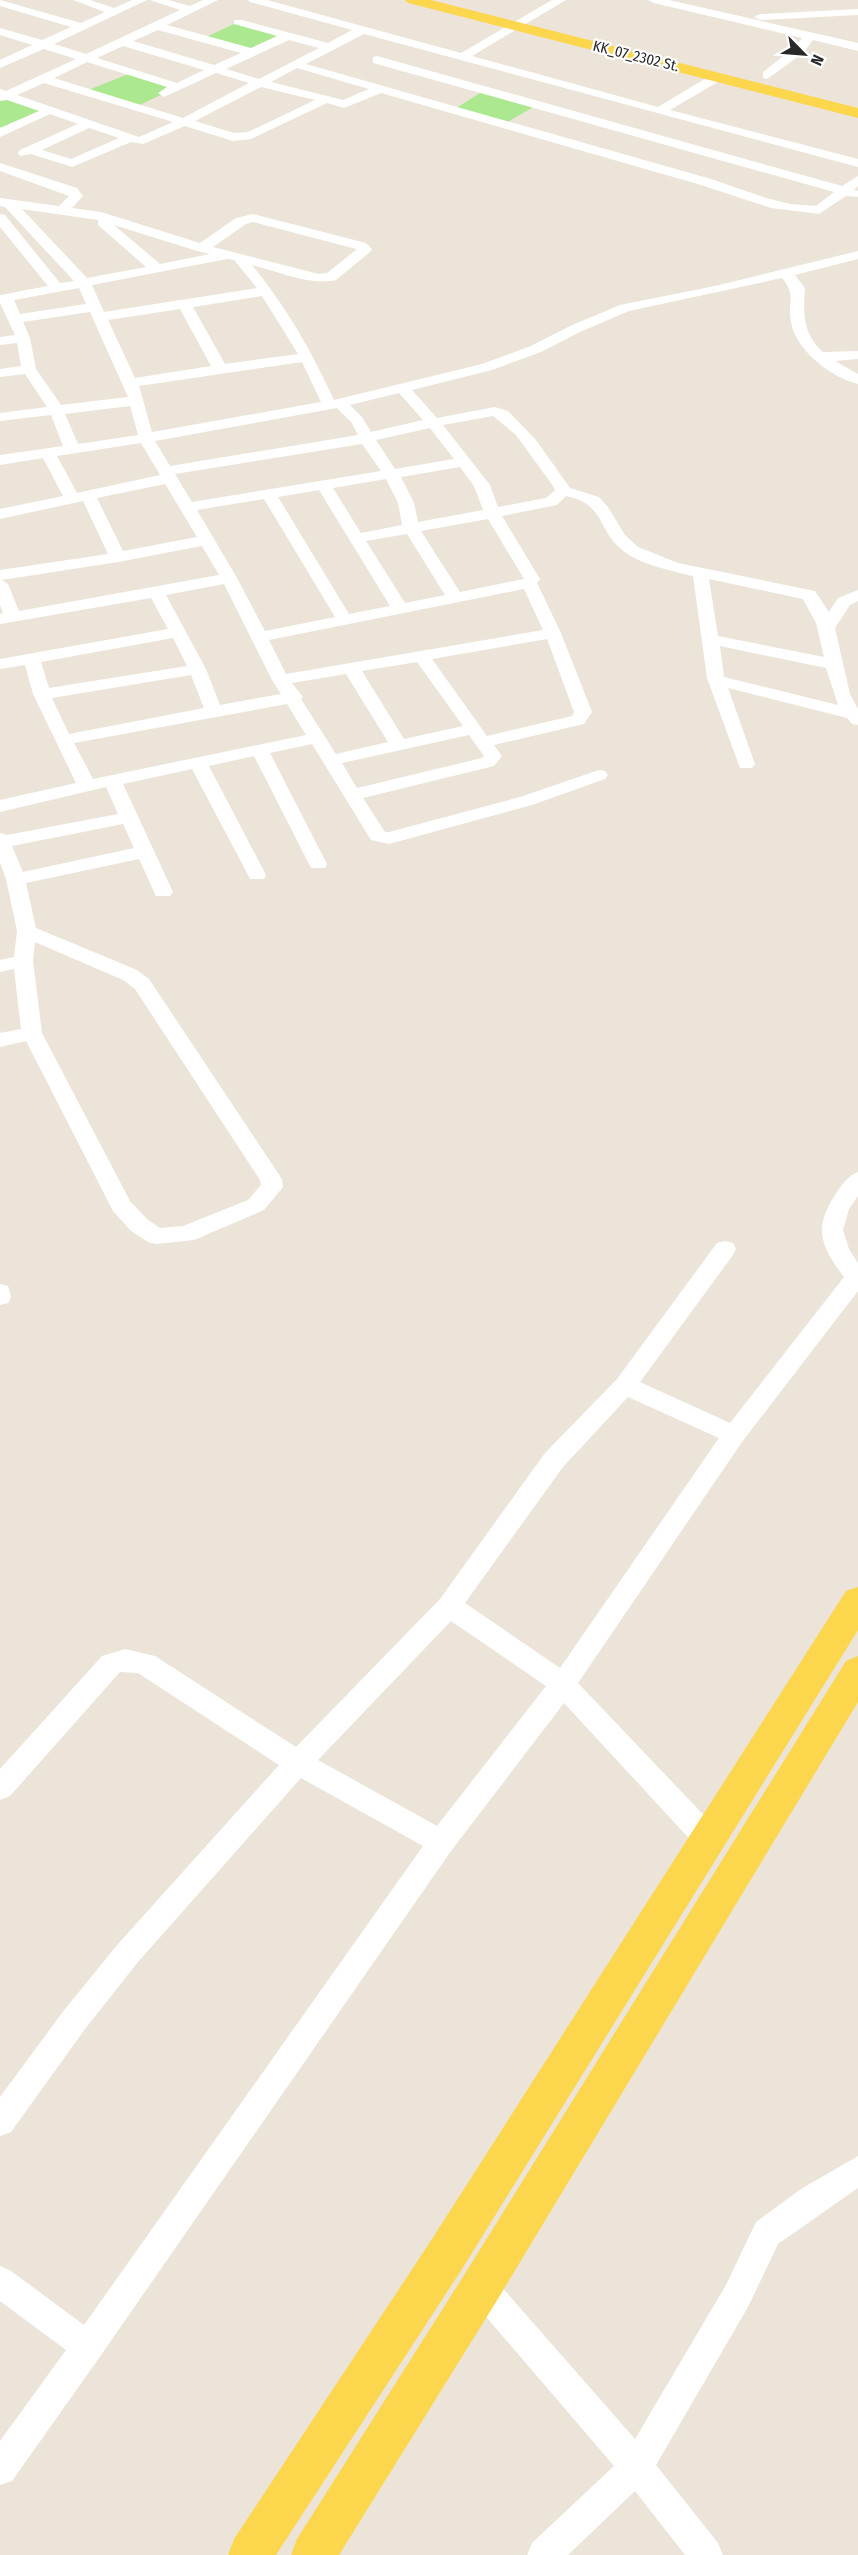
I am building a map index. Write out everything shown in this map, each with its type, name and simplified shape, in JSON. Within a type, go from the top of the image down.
[{"type":"main road","name":"KK_07_2302 St.","points":[[413,0],[858,113]]},
{"type":"main road","name":"KK_07_2302 St.","points":[[464,0],[858,98]]},
{"type":"main road","points":[[250,2555],[447,2254],[858,1601]]},
{"type":"main road","points":[[313,2555],[481,2287],[858,1671]]},
{"type":"street","points":[[79,0],[116,12]]},
{"type":"street","points":[[2,62],[141,0]]},
{"type":"street","points":[[156,0],[191,10]]},
{"type":"street","points":[[3,95],[45,79],[212,0]]},
{"type":"street","points":[[254,0],[462,57],[636,133],[858,195]]},
{"type":"street","points":[[462,57],[560,0]]},
{"type":"street","points":[[654,0],[858,47]]},
{"type":"street","points":[[719,0],[724,17]]},
{"type":"street","points":[[774,0],[785,16]]},
{"type":"street","points":[[806,0],[814,14]]},
{"type":"street","points":[[850,0],[858,12]]},
{"type":"street","points":[[0,2],[83,27]]},
{"type":"street","points":[[202,39],[273,5]]},
{"type":"street","points":[[724,17],[858,12]]},
{"type":"street","points":[[158,26],[251,52]]},
{"type":"street","points":[[229,26],[288,36],[329,47]]},
{"type":"street","points":[[3,95],[130,138],[145,140],[298,65],[362,30]]},
{"type":"street","points":[[0,31],[178,87]]},
{"type":"street","points":[[135,107],[288,36]]},
{"type":"street","points":[[767,75],[794,55],[809,37]]},
{"type":"street","points":[[123,42],[325,100],[349,104],[379,89]]},
{"type":"street","points":[[343,78],[408,43]]},
{"type":"street","points":[[407,69],[437,51]]},
{"type":"street","points":[[368,64],[552,95],[661,110],[858,163]]},
{"type":"street","points":[[298,65],[706,182],[745,198],[809,210],[824,208],[858,180]]},
{"type":"street","points":[[86,91],[131,73]]},
{"type":"street","points":[[661,110],[717,77]]},
{"type":"street","points":[[45,79],[241,137],[325,100]]},
{"type":"street","points":[[504,124],[552,95]]},
{"type":"street","points":[[65,116],[106,97]]},
{"type":"street","points":[[0,134],[50,110]]},
{"type":"street","points":[[0,165],[88,124]]},
{"type":"street","points":[[685,146],[719,127]]},
{"type":"street","points":[[604,154],[636,133]]},
{"type":"street","points":[[0,134],[72,163],[130,138]]},
{"type":"street","points":[[706,182],[736,161]]},
{"type":"street","points":[[0,165],[72,191],[76,196],[63,209]]},
{"type":"street","points":[[4,202],[96,215],[202,248],[323,279],[331,277],[365,249],[361,246],[253,218],[241,221],[202,248]]},
{"type":"street","points":[[4,202],[83,282],[130,383],[147,438],[229,578],[281,680],[294,697],[315,738],[378,836],[389,838],[526,801],[599,775]]},
{"type":"street","points":[[96,215],[156,268]]},
{"type":"street","points":[[0,218],[56,287]]},
{"type":"street","points":[[0,460],[147,438],[335,403],[487,368],[561,338],[575,329],[625,308],[858,255]]},
{"type":"street","points":[[72,448],[56,409],[28,369],[23,338],[16,319],[3,298],[156,268],[234,257]]},
{"type":"street","points":[[234,257],[266,291],[335,403],[357,420],[376,454],[392,475],[406,503],[411,528],[456,599]]},
{"type":"street","points":[[786,273],[798,288],[795,302],[798,333],[819,357],[858,380]]},
{"type":"street","points":[[16,319],[183,304],[266,291]]},
{"type":"street","points":[[183,304],[220,369]]},
{"type":"street","points":[[0,341],[23,338]]},
{"type":"street","points":[[819,357],[858,355]]},
{"type":"street","points":[[130,383],[307,357]]},
{"type":"street","points":[[0,373],[28,369]]},
{"type":"street","points":[[402,387],[433,422],[482,485],[492,512],[532,579],[529,583]]},
{"type":"street","points":[[0,417],[136,400]]},
{"type":"street","points":[[0,514],[80,497],[168,474],[495,411],[504,414],[561,485],[563,491]]},
{"type":"street","points":[[47,452],[80,497],[118,557]]},
{"type":"street","points":[[187,507],[465,462]]},
{"type":"street","points":[[324,486],[400,609]]},
{"type":"street","points":[[358,538],[551,502],[563,491]]},
{"type":"street","points":[[563,491],[584,495],[596,501],[618,539],[632,550],[657,561],[809,595],[816,602],[825,630],[843,703],[854,716]]},
{"type":"street","points":[[269,495],[344,619]]},
{"type":"street","points":[[0,574],[118,557],[206,540]]},
{"type":"street","points":[[700,572],[717,680],[746,764]]},
{"type":"street","points":[[0,584],[6,618],[229,578]]},
{"type":"street","points":[[261,637],[529,583]]},
{"type":"street","points":[[330,760],[399,745],[578,720],[582,717],[583,712],[553,633],[529,583]]},
{"type":"street","points":[[156,592],[197,669],[214,711]]},
{"type":"street","points":[[825,630],[844,602],[858,595]]},
{"type":"street","points":[[0,664],[178,632]]},
{"type":"street","points":[[281,680],[553,633]]},
{"type":"street","points":[[710,639],[834,664]]},
{"type":"street","points":[[352,795],[488,762],[493,756],[421,655]]},
{"type":"street","points":[[32,659],[42,694],[87,786]]},
{"type":"street","points":[[351,668],[399,745]]},
{"type":"street","points":[[42,694],[197,669]]},
{"type":"street","points":[[717,680],[854,716]]},
{"type":"street","points":[[63,740],[294,697]]},
{"type":"street","points":[[0,806],[197,761],[315,738]]},
{"type":"street","points":[[259,749],[318,864]]},
{"type":"street","points":[[197,761],[257,875]]},
{"type":"street","points":[[112,780],[163,892]]},
{"type":"street","points":[[27,931],[130,975],[142,984],[271,1179],[272,1187],[266,1196],[256,1204],[186,1234],[156,1236],[139,1225],[121,1206],[32,1033],[22,961],[27,931],[16,879],[1,840],[129,817]]},
{"type":"street","points":[[16,879],[144,852]]},
{"type":"street","points":[[0,966],[22,961]]},
{"type":"street","points":[[0,1040],[32,1033]]},
{"type":"street","points":[[0,2469],[88,2348],[441,1842],[563,1684],[734,1435],[857,1278],[830,1237],[831,1222],[846,1195],[858,1180]]},
{"type":"street","points":[[0,2122],[75,2019],[128,1953],[297,1763],[449,1606],[548,1468],[625,1384],[725,1249]]},
{"type":"street","points":[[0,1292],[0,1297]]},
{"type":"street","points":[[625,1384],[734,1435]]},
{"type":"street","points":[[449,1606],[563,1684],[707,1838]]},
{"type":"street","points":[[0,1788],[111,1664],[123,1658],[146,1664],[297,1763],[441,1842]]},
{"type":"street","points":[[544,2555],[637,2467],[737,2296],[761,2241],[767,2233],[804,2205],[858,2171]]},
{"type":"street","points":[[0,2282],[88,2348]]},
{"type":"street","points":[[481,2287],[637,2467],[706,2555]]},
{"type":"green space","points":[[238,22],[288,36],[251,52],[202,39]]},
{"type":"green space","points":[[131,73],[178,87],[135,107],[86,91]]},
{"type":"green space","points":[[485,90],[537,105],[504,124],[453,110]]},
{"type":"green space","points":[[8,95],[50,110],[8,129],[0,127],[0,99]]}]
